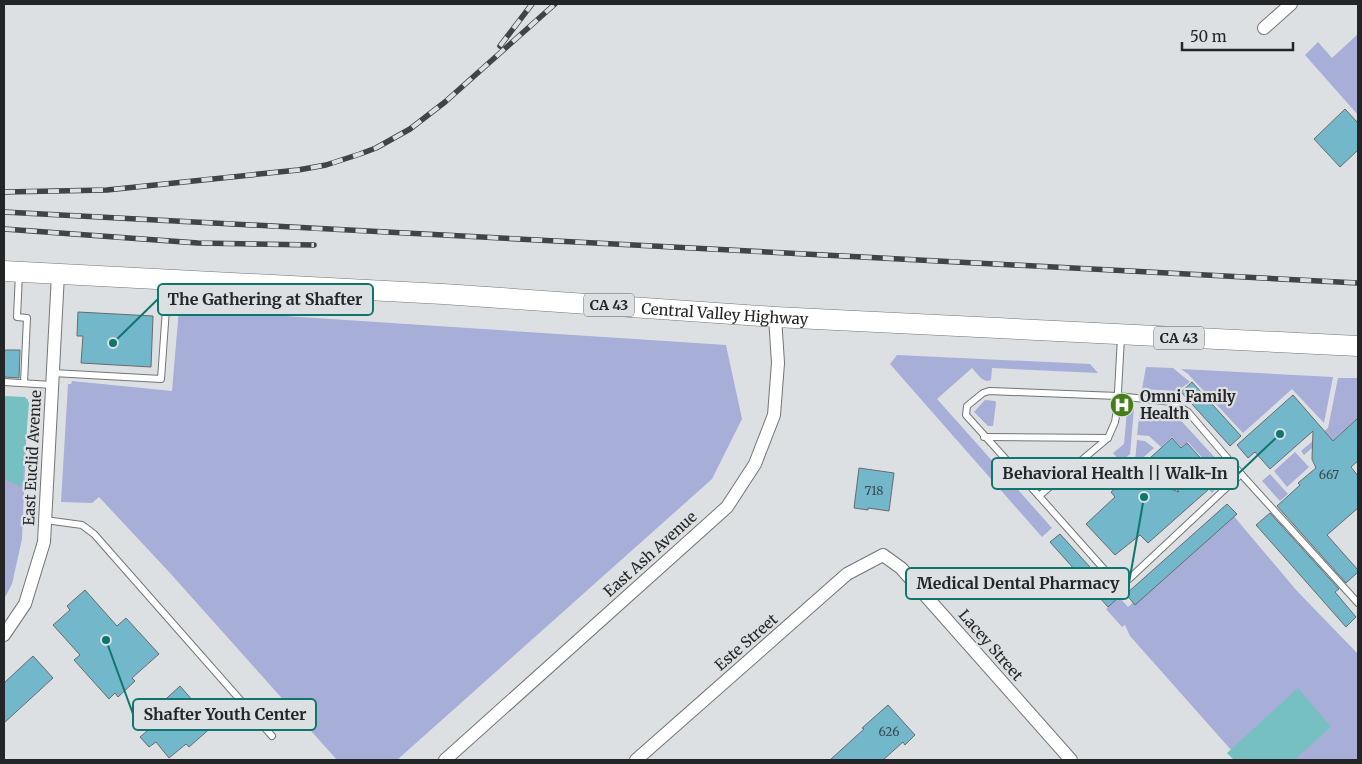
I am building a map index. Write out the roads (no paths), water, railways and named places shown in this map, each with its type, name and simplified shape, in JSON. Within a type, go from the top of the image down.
[{"type":"main road","name":"Central Valley Highway","points":[[12,271],[443,294],[775,317],[1358,346]]},
{"type":"street","points":[[1264,28],[1291,4]]},
{"type":"street","name":"East Euclid Avenue","points":[[4,635],[25,604],[44,542],[58,274]]},
{"type":"street","name":"East Ash Avenue","points":[[445,760],[727,507],[755,464],[774,414],[778,363],[775,317]]},
{"type":"street","name":"Este Street","points":[[636,760],[847,574],[882,554]]},
{"type":"street","name":"Lacey Street","points":[[882,554],[901,568],[1071,760]]},
{"type":"lane","points":[[12,271],[17,317],[27,318],[24,383]]},
{"type":"lane","points":[[4,382],[24,383],[52,379],[161,379],[168,280]]},
{"type":"lane","points":[[1039,496],[1108,438],[1115,422],[1121,335]]},
{"type":"lane","points":[[1241,474],[1129,579],[1122,582],[1112,577],[984,437],[966,415],[966,409],[971,402],[989,391],[1118,396],[1172,402],[1182,407],[1358,603]]},
{"type":"lane","points":[[984,437],[1108,438]]},
{"type":"lane","points":[[45,520],[82,525],[94,534],[272,736]]},
{"type":"railway","points":[[500,46],[532,4]]},
{"type":"railway","points":[[4,192],[107,190],[298,170],[326,165],[360,154],[376,148],[410,129],[445,102],[555,4]]},
{"type":"railway","points":[[4,212],[1358,283]]},
{"type":"railway","points":[[4,229],[198,243],[314,245]]},
{"type":"place","name":"The Gathering at Shafter","points":[[113,343]]},
{"type":"place","name":"Omni Family Health","points":[[1122,405]]},
{"type":"place","name":"Behavioral Health || Walk-In","points":[[1280,434]]},
{"type":"place","name":"Medical Dental Pharmacy","points":[[1144,497]]},
{"type":"place","name":"Shafter Youth Center","points":[[106,640]]}]
